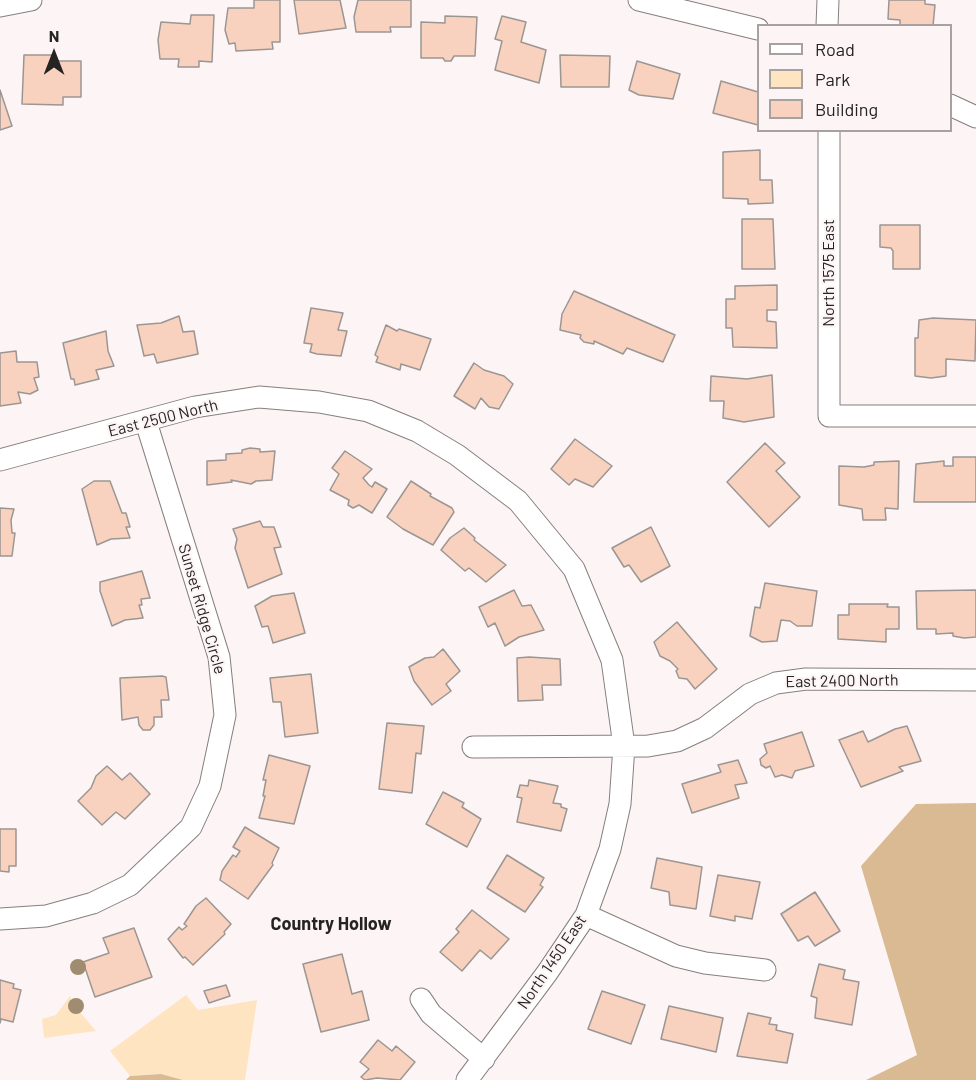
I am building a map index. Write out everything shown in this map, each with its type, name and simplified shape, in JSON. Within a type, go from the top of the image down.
[{"type":"street","points":[[0,6],[31,0]]},
{"type":"street","points":[[639,0],[757,29]]},
{"type":"street","points":[[828,0],[828,24]]},
{"type":"street","points":[[952,105],[976,117]]},
{"type":"street","name":"North 1575 East","points":[[829,132],[829,416],[976,416]]},
{"type":"street","name":"East 2500 North","points":[[0,460],[146,422],[195,406],[259,397],[320,402],[368,411],[417,430],[458,455],[490,479]]},
{"type":"street","name":"Sunset Ridge Circle","points":[[0,919],[46,916],[93,903],[130,885],[191,827],[210,786],[225,715],[220,668],[146,422]]},
{"type":"street","name":"North 1450 East","points":[[467,1080],[586,915],[610,849],[620,804],[624,746],[612,660],[574,569],[518,501],[490,479]]},
{"type":"street","name":"East 2400 North","points":[[473,747],[624,746],[676,741],[705,728],[750,694],[776,683],[806,680],[976,680]]},
{"type":"street","points":[[586,915],[676,956],[705,963],[765,970]]},
{"type":"street","points":[[421,999],[431,1014],[484,1059]]},
{"type":"green space","points":[[186,995],[198,1010],[257,1000],[245,1080],[183,1080],[161,1074],[130,1076],[110,1051]]},
{"type":"green space","points":[[70,996],[74,1005],[96,1031],[44,1038],[42,1019],[56,1015]]},
{"type":"shaded area","points":[[976,803],[976,1080],[866,1080],[917,1055],[861,866],[916,804]]},
{"type":"shaded area","points":[[161,1074],[183,1080],[126,1080],[130,1076]]},
{"type":"building","points":[[254,0],[280,0],[280,42],[272,42],[273,49],[236,51],[235,43],[229,44],[225,30],[228,8],[254,8]]},
{"type":"building","points":[[294,0],[340,0],[346,28],[299,34]]},
{"type":"building","points":[[358,0],[411,0],[411,27],[390,27],[391,32],[356,32],[354,17]]},
{"type":"building","points":[[889,0],[925,0],[925,4],[935,5],[933,24],[900,24],[900,20],[888,19]]},
{"type":"building","points":[[191,15],[214,15],[212,62],[199,61],[199,67],[178,67],[179,59],[160,59],[158,40],[161,22],[190,24]]},
{"type":"building","points":[[445,16],[477,17],[475,56],[454,56],[451,61],[445,61],[443,58],[421,58],[421,22],[445,23]]},
{"type":"building","points":[[502,16],[526,22],[521,42],[546,50],[539,83],[495,70],[502,41],[495,39]]},
{"type":"building","points":[[24,55],[53,55],[53,61],[81,61],[81,97],[63,97],[63,105],[22,104]]},
{"type":"building","points":[[560,55],[610,56],[609,87],[561,87]]},
{"type":"building","points":[[637,61],[680,74],[673,99],[639,95],[629,90]]},
{"type":"building","points":[[721,81],[757,92],[757,125],[713,113]]},
{"type":"building","points":[[0,90],[12,126],[0,130]]},
{"type":"building","points":[[760,150],[760,180],[772,180],[773,203],[748,204],[748,199],[723,198],[723,152]]},
{"type":"building","points":[[742,219],[773,219],[775,269],[742,269]]},
{"type":"building","points":[[880,225],[920,225],[920,269],[893,269],[893,251],[891,248],[880,247]]},
{"type":"building","points":[[777,285],[777,310],[767,310],[767,321],[776,322],[777,348],[733,347],[732,328],[726,328],[726,299],[735,299],[735,286]]},
{"type":"building","points":[[574,291],[675,335],[663,362],[627,348],[623,354],[594,341],[594,344],[584,342],[580,338],[581,335],[560,330],[562,314]]},
{"type":"building","points":[[311,308],[343,313],[338,330],[347,331],[341,356],[310,352],[312,344],[304,343]]},
{"type":"building","points":[[179,316],[183,332],[194,331],[198,354],[157,363],[154,354],[144,356],[137,325],[161,323]]},
{"type":"building","points":[[933,318],[976,320],[975,361],[946,359],[946,376],[931,378],[915,376],[915,338],[918,338],[919,320]]},
{"type":"building","points":[[386,325],[397,331],[399,329],[431,339],[420,370],[401,364],[400,370],[376,362],[378,357],[375,355]]},
{"type":"building","points":[[106,331],[108,351],[114,366],[96,370],[99,379],[75,385],[74,379],[71,379],[63,343]]},
{"type":"building","points":[[16,351],[17,362],[37,362],[39,377],[34,378],[38,390],[30,394],[18,392],[21,403],[0,406],[0,353]]},
{"type":"building","points":[[474,363],[484,370],[504,376],[513,384],[499,409],[489,407],[481,398],[475,409],[454,396]]},
{"type":"building","points":[[772,375],[774,417],[744,422],[723,418],[724,401],[710,401],[711,376],[747,379]]},
{"type":"building","points":[[575,439],[612,466],[593,487],[575,479],[569,485],[551,469]]},
{"type":"building","points":[[765,443],[785,463],[776,471],[800,497],[769,527],[727,482]]},
{"type":"building","points":[[260,449],[260,452],[275,451],[272,480],[256,481],[251,484],[231,480],[232,482],[207,485],[207,461],[226,460],[226,454],[242,453],[242,450]]},
{"type":"building","points":[[345,451],[372,469],[363,478],[369,485],[372,487],[375,482],[387,489],[372,513],[359,505],[353,508],[348,505],[349,500],[330,490],[339,474],[332,468]]},
{"type":"building","points":[[953,457],[976,457],[976,502],[914,502],[916,464],[944,461],[944,466],[953,466]]},
{"type":"building","points":[[899,461],[898,509],[885,508],[886,520],[863,520],[862,509],[839,505],[839,466],[864,467],[874,465],[874,462]]},
{"type":"building","points":[[94,481],[110,481],[122,513],[126,513],[130,527],[126,527],[130,538],[111,539],[97,545],[82,489]]},
{"type":"building","points":[[411,481],[431,494],[430,496],[452,508],[454,512],[433,545],[403,529],[387,517]]},
{"type":"building","points":[[0,508],[14,509],[11,520],[12,533],[15,533],[12,556],[0,556]]},
{"type":"building","points":[[260,521],[263,527],[274,527],[281,547],[274,548],[282,574],[248,588],[235,548],[237,539],[233,529]]},
{"type":"building","points":[[651,527],[670,566],[641,582],[629,565],[624,567],[612,548]]},
{"type":"building","points":[[464,528],[475,538],[474,540],[506,565],[486,582],[469,568],[465,571],[441,550],[450,538]]},
{"type":"building","points":[[142,571],[150,598],[141,599],[142,605],[139,605],[143,618],[125,620],[112,626],[100,591],[100,582]]},
{"type":"building","points":[[765,583],[817,591],[812,626],[797,626],[790,621],[781,620],[777,641],[762,642],[750,636],[755,607],[760,608]]},
{"type":"building","points":[[514,590],[522,606],[531,605],[544,630],[519,637],[505,646],[495,623],[488,627],[479,607]]},
{"type":"building","points":[[976,590],[976,637],[964,638],[953,636],[953,633],[936,634],[936,629],[917,629],[916,591]]},
{"type":"building","points":[[294,593],[305,633],[273,643],[268,626],[262,627],[255,606],[272,596]]},
{"type":"building","points":[[849,604],[888,604],[887,607],[899,607],[899,629],[886,629],[886,642],[838,639],[838,615],[849,615]]},
{"type":"building","points":[[677,622],[717,669],[695,689],[687,679],[679,678],[676,671],[678,669],[670,661],[660,656],[654,642]]},
{"type":"building","points":[[443,649],[460,671],[446,684],[451,691],[432,705],[414,681],[409,667],[425,658],[434,657]]},
{"type":"building","points":[[517,658],[560,659],[561,685],[542,685],[543,700],[518,701]]},
{"type":"building","points":[[311,674],[318,733],[285,737],[281,702],[273,702],[270,678]]},
{"type":"building","points":[[166,677],[169,700],[161,700],[162,717],[154,717],[154,725],[150,730],[143,730],[139,725],[138,717],[122,720],[120,678]]},
{"type":"building","points":[[387,723],[424,726],[421,754],[416,753],[412,793],[379,789]]},
{"type":"building","points":[[907,726],[921,761],[899,767],[903,771],[861,787],[839,740],[863,731],[868,742]]},
{"type":"building","points":[[802,732],[814,766],[795,771],[792,778],[782,775],[775,777],[770,766],[766,768],[761,765],[760,759],[767,753],[764,744]]},
{"type":"building","points":[[269,755],[310,766],[294,824],[259,818],[265,796],[263,796],[266,780],[263,780]]},
{"type":"building","points":[[738,760],[747,783],[735,785],[739,798],[692,813],[682,784],[721,772],[718,765]]},
{"type":"building","points":[[107,766],[122,780],[130,773],[150,794],[125,819],[116,812],[102,825],[78,801],[91,788],[96,776]]},
{"type":"building","points":[[529,780],[558,786],[553,803],[561,804],[561,807],[567,809],[561,831],[517,822],[522,798],[517,797],[520,785],[528,786]]},
{"type":"building","points":[[443,792],[464,803],[462,807],[481,819],[467,847],[426,824]]},
{"type":"building","points":[[245,827],[279,848],[273,865],[248,899],[220,880],[222,871],[233,855],[236,857],[240,851],[233,847]]},
{"type":"building","points":[[0,829],[16,829],[16,866],[9,866],[9,872],[0,871]]},
{"type":"building","points":[[507,855],[544,878],[540,885],[543,887],[525,912],[487,888]]},
{"type":"building","points":[[657,858],[702,867],[696,909],[670,905],[669,892],[651,888]]},
{"type":"building","points":[[718,875],[760,882],[752,919],[735,916],[735,921],[710,916]]},
{"type":"building","points":[[815,892],[840,931],[815,946],[808,936],[798,941],[781,914]]},
{"type":"building","points":[[206,898],[231,924],[224,932],[225,934],[193,965],[185,957],[183,958],[168,939],[179,927],[182,930],[187,926],[184,924],[196,906]]},
{"type":"building","points":[[472,910],[509,939],[491,959],[480,950],[462,971],[440,952],[459,932],[456,929]]},
{"type":"building","points":[[134,928],[152,977],[95,997],[83,962],[109,953],[103,938]]},
{"type":"building","points":[[342,954],[352,994],[362,991],[369,1020],[321,1032],[303,964]]},
{"type":"building","points":[[819,964],[845,970],[843,979],[859,982],[852,1025],[815,1018],[817,998],[811,996]]},
{"type":"building","points":[[0,980],[14,984],[13,988],[21,990],[13,1022],[1,1019],[0,1023]]},
{"type":"building","points":[[226,985],[230,996],[209,1003],[204,991]]},
{"type":"building","points":[[602,991],[645,1005],[631,1044],[588,1029]]},
{"type":"building","points":[[669,1006],[723,1018],[716,1052],[661,1039]]},
{"type":"building","points":[[748,1013],[771,1018],[769,1024],[777,1025],[776,1030],[793,1034],[787,1063],[737,1056]]},
{"type":"building","points":[[378,1040],[392,1051],[396,1046],[415,1062],[400,1080],[377,1078],[365,1080],[361,1077],[369,1069],[360,1062]]},
{"type":"district","name":"Country Hollow","points":[[331,924]]}]
